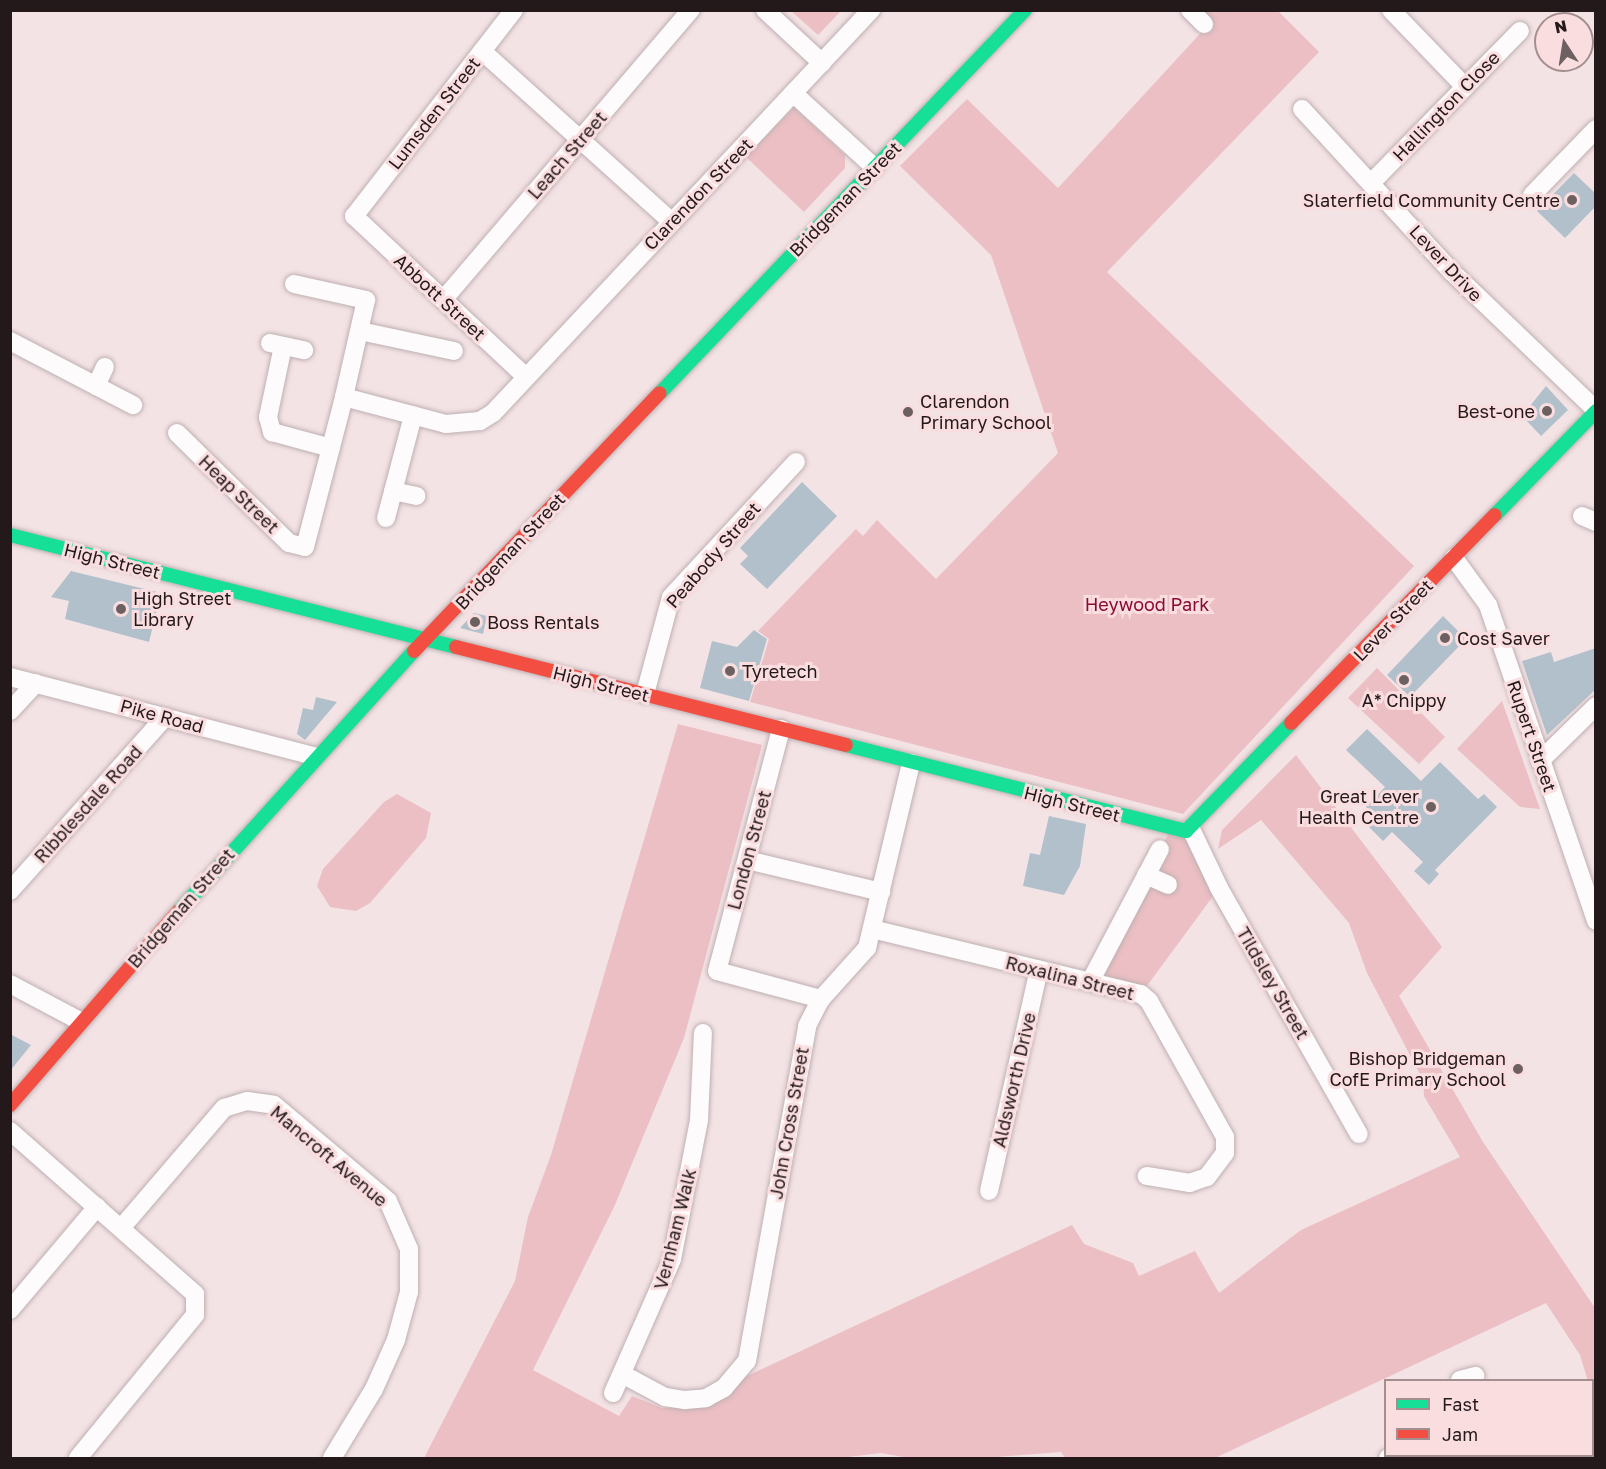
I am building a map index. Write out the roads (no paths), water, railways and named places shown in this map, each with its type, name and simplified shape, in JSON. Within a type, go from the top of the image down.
[{"type":"street","name":"Lumsden Street","points":[[354,216],[514,10]]},
{"type":"street","name":"Leach Street","points":[[443,300],[691,10]]},
{"type":"street","points":[[765,10],[822,63]]},
{"type":"street","name":"Clarendon Street","points":[[344,397],[446,424],[480,421],[526,377],[871,10]]},
{"type":"street","name":"Bridgeman Street","points":[[10,1105],[80,1021],[314,756],[1025,10]]},
{"type":"street","points":[[1190,10],[1204,24]]},
{"type":"street","points":[[1391,10],[1465,87]]},
{"type":"street","name":"Hallington Close","points":[[1373,181],[1520,31]]},
{"type":"street","points":[[482,51],[671,221]]},
{"type":"street","points":[[793,93],[874,167]]},
{"type":"street","name":"Lever Drive","points":[[1302,109],[1373,181],[1452,272],[1596,411]]},
{"type":"street","points":[[1532,195],[1596,129]]},
{"type":"street","name":"Abbott Street","points":[[354,216],[526,377]]},
{"type":"street","points":[[294,284],[366,300],[331,448],[272,432],[268,417],[276,344],[304,350]]},
{"type":"street","points":[[360,331],[444,343]]},
{"type":"street","points":[[10,340],[133,405]]},
{"type":"street","points":[[96,386],[105,367]]},
{"type":"street","name":"Lever Street","points":[[1191,829],[1596,411]]},
{"type":"street","points":[[386,518],[413,416]]},
{"type":"street","name":"Heap Street","points":[[177,433],[289,543],[305,547],[331,448]]},
{"type":"street","name":"Peabody Street","points":[[645,694],[671,597],[796,462]]},
{"type":"street","points":[[393,491],[416,496]]},
{"type":"street","name":"High Street","points":[[10,536],[645,694],[911,763],[1191,829]]},
{"type":"street","name":"Rupert Street","points":[[1454,558],[1488,604],[1596,921]]},
{"type":"street","name":"Pike Road","points":[[10,676],[314,756]]},
{"type":"street","points":[[10,711],[36,683]]},
{"type":"street","points":[[1540,761],[1596,706]]},
{"type":"street","name":"Ribblesdale Road","points":[[10,891],[165,717]]},
{"type":"street","name":"London Street","points":[[781,729],[717,971],[821,999]]},
{"type":"street","name":"John Cross Street","points":[[622,1374],[665,1397],[685,1400],[706,1398],[724,1388],[747,1361],[799,1059],[821,999],[862,956],[872,929],[911,763]]},
{"type":"street","name":"Tildsley Street","points":[[1191,829],[1219,888],[1359,1134]]},
{"type":"street","points":[[1090,981],[1160,849]]},
{"type":"street","points":[[747,860],[881,892]]},
{"type":"street","points":[[1146,875],[1168,885]]},
{"type":"street","name":"Roxalina Street","points":[[872,929],[1090,981],[1149,1001],[1226,1137],[1225,1153],[1207,1177],[1190,1183],[1147,1176]]},
{"type":"street","name":"Aldsworth Drive","points":[[989,1191],[1040,970]]},
{"type":"street","points":[[10,984],[80,1021]]},
{"type":"street","name":"Vernham Walk","points":[[613,1393],[672,1259],[697,1133],[703,1033]]},
{"type":"street","name":"Mancroft Avenue","points":[[122,1227],[224,1107],[247,1101],[274,1105],[388,1201],[409,1249],[409,1292],[378,1379],[332,1458]]},
{"type":"street","points":[[10,1131],[190,1285],[195,1315],[78,1458]]},
{"type":"street","points":[[10,1310],[97,1206]]},
{"type":"place","name":"Slaterfield Community Centre","points":[[1572,200]]},
{"type":"place","name":"Best-one","points":[[1547,411]]},
{"type":"place","name":"Clarendon Primary School","points":[[908,412]]},
{"type":"place","name":"High Street Library","points":[[121,609]]},
{"type":"place","name":"Boss Rentals","points":[[475,622]]},
{"type":"place","name":"Cost Saver","points":[[1445,638]]},
{"type":"place","name":"Tyretech","points":[[730,671]]},
{"type":"place","name":"A* Chippy","points":[[1404,680]]},
{"type":"place","name":"Great Lever Health Centre","points":[[1431,807]]},
{"type":"place","name":"Bishop Bridgeman CofE Primary School","points":[[1518,1069]]},
{"type":"park label","name":"Heywood Park","points":[[1147,604]]}]
